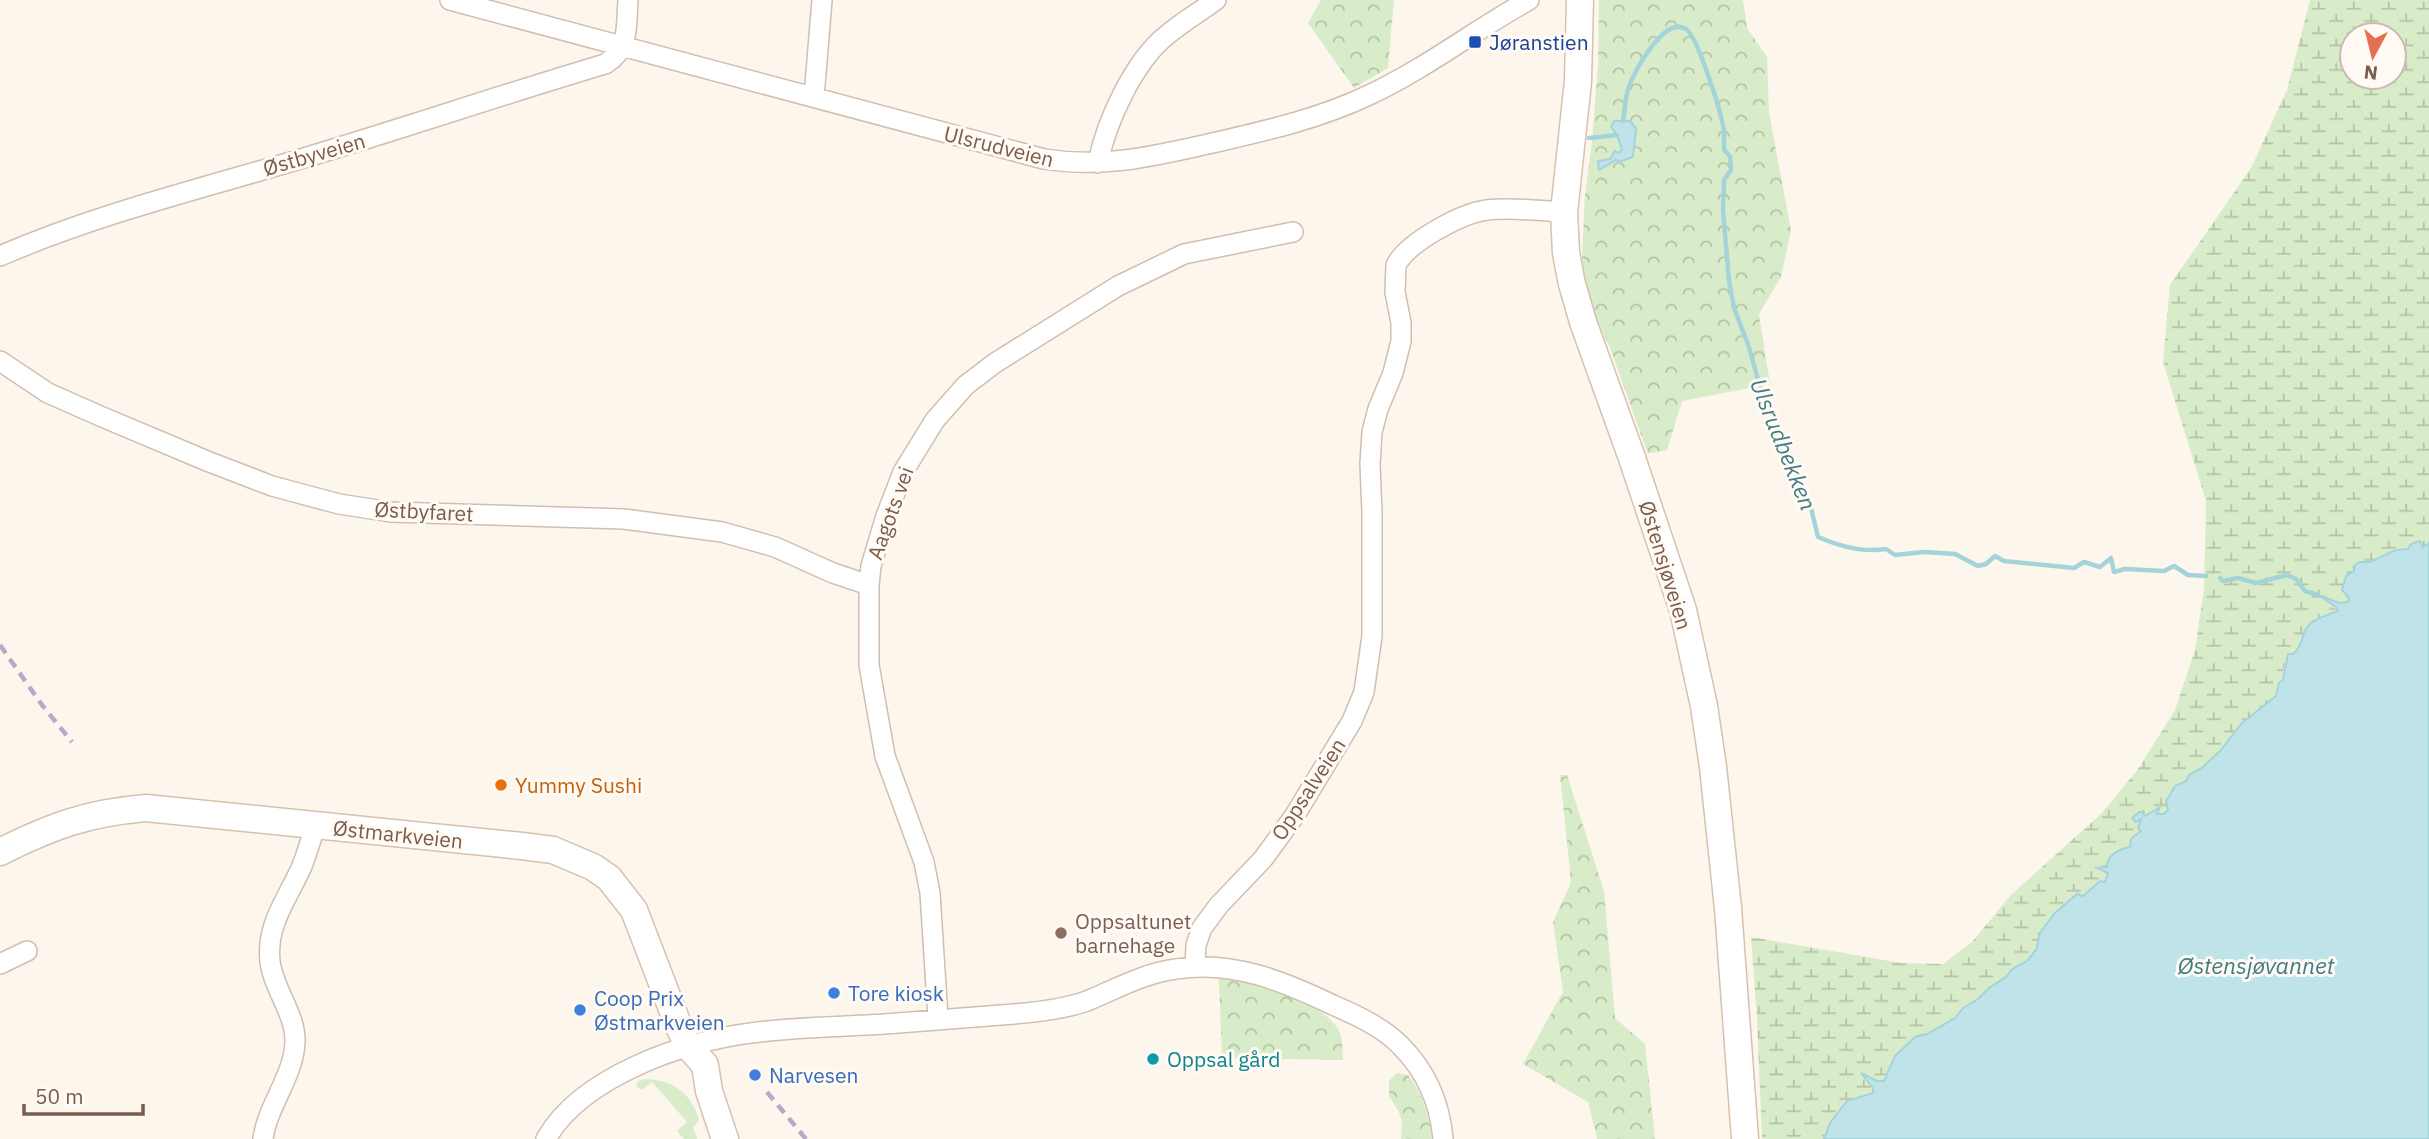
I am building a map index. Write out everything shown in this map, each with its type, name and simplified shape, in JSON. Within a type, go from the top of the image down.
[{"type":"main road","name":"Østensjøveien","points":[[1580,0],[1578,81],[1564,212],[1564,238],[1572,284],[1683,610],[1704,706],[1728,908],[1745,1139]]},
{"type":"main road","name":"Østmarkveien","points":[[0,852],[58,825],[86,816],[146,808],[553,850],[593,867],[609,878],[635,910],[689,1047],[689,1071],[709,1091],[725,1139]]},
{"type":"street","name":"Ulsrudveien","points":[[450,0],[1044,159],[1098,163],[1132,161],[1254,134],[1346,106],[1396,81],[1529,0]]},
{"type":"street","points":[[623,46],[628,0]]},
{"type":"street","points":[[814,97],[822,0]]},
{"type":"street","points":[[1098,163],[1108,124],[1122,95],[1153,49],[1167,35],[1216,0]]},
{"type":"street","name":"Østbyveien","points":[[0,256],[108,214],[353,143],[604,64],[619,54],[623,46]]},
{"type":"street","name":"Oppsalveien","points":[[1195,967],[1196,945],[1202,928],[1219,905],[1263,859],[1295,815],[1352,720],[1364,692],[1372,636],[1372,432],[1401,341],[1401,323],[1395,292],[1396,265],[1423,238],[1475,213],[1502,209],[1564,212]]},
{"type":"street","name":"Aagots vei","points":[[938,1018],[930,893],[925,862],[889,769],[869,665],[871,566],[903,472],[934,420],[967,386],[995,363],[1094,300],[1184,254],[1293,232]]},
{"type":"street","name":"Østbyfaret","points":[[0,361],[48,393],[100,416],[272,486],[339,504],[391,512],[624,519],[722,531],[775,547],[833,573],[869,584]]},
{"type":"street","points":[[263,1139],[295,1043],[288,1013],[272,971],[269,949],[272,928],[302,866],[316,825]]},
{"type":"street","points":[[0,964],[27,951]]},
{"type":"street","points":[[546,1139],[566,1112],[592,1090],[634,1067],[689,1047],[750,1033],[1042,1011],[1083,1002],[1144,977],[1173,969],[1220,967],[1264,976],[1296,987],[1349,1013],[1400,1045],[1422,1072],[1441,1116],[1443,1139]]},
{"type":"green space","points":[[1321,0],[1394,0],[1388,68],[1354,88],[1308,23]]},
{"type":"green space","points":[[1599,0],[1743,0],[1747,28],[1767,57],[1769,113],[1791,230],[1781,277],[1759,314],[1770,384],[1682,401],[1667,450],[1648,454],[1610,348],[1581,279],[1585,195],[1598,65]],"holes":[[[1611,127],[1636,128],[1633,157],[1616,160],[1599,169],[1599,161],[1611,159],[1615,151],[1617,153],[1622,150]]]},
{"type":"green space","points":[[2310,0],[2429,0],[2429,543],[2426,547],[2390,552],[2350,573],[2343,593],[2349,598],[2348,603],[2319,597],[2338,611],[2323,615],[2309,625],[2299,648],[2284,666],[2283,680],[2279,683],[2276,696],[2235,730],[2221,750],[2203,767],[2169,793],[2166,801],[2168,810],[2164,814],[2157,814],[2156,808],[2141,819],[2141,831],[2132,844],[2107,867],[2098,870],[2109,873],[2105,882],[2100,881],[2083,896],[2077,895],[2054,914],[2037,941],[2033,955],[2027,961],[2008,972],[2006,977],[1963,1008],[1955,1018],[1927,1034],[1915,1037],[1895,1056],[1884,1081],[1877,1081],[1861,1073],[1873,1088],[1873,1093],[1860,1096],[1830,1123],[1824,1139],[1762,1139],[1751,937],[1901,963],[1943,964],[1973,941],[2011,895],[2101,814],[2138,769],[2175,710],[2195,650],[2204,588],[2206,501],[2163,362],[2170,285],[2251,168],[2287,90]]},
{"type":"green space","points":[[1560,775],[1567,775],[1604,891],[1615,1018],[1645,1044],[1655,1139],[1597,1139],[1588,1102],[1523,1064],[1563,992],[1553,922],[1571,882]]},
{"type":"green space","points":[[1219,979],[1258,982],[1313,1007],[1325,1015],[1340,1033],[1343,1060],[1222,1058]]},
{"type":"green space","points":[[1397,1073],[1408,1075],[1418,1090],[1427,1113],[1432,1139],[1401,1139],[1402,1123],[1399,1112],[1389,1096],[1389,1081]]},
{"type":"green space","points":[[644,1079],[671,1085],[686,1095],[699,1120],[693,1128],[697,1139],[684,1139],[677,1131],[687,1122],[652,1082],[642,1090],[636,1086],[638,1081]]},
{"type":"water","points":[[1614,121],[1630,121],[1636,128],[1633,157],[1619,162],[1616,160],[1599,170],[1598,161],[1610,159],[1615,151],[1618,153],[1622,150],[1611,127]]},
{"type":"water","name":"Østensjøvannet","points":[[2420,541],[2423,547],[2429,543],[2429,1139],[1824,1139],[1830,1123],[1847,1101],[1873,1093],[1873,1088],[1861,1073],[1877,1081],[1884,1081],[1895,1056],[1915,1037],[1927,1034],[1955,1018],[1963,1008],[2006,977],[2012,969],[2027,961],[2036,950],[2040,933],[2054,914],[2077,894],[2083,896],[2100,881],[2105,882],[2108,873],[2097,868],[2107,867],[2111,856],[2130,847],[2131,839],[2141,831],[2138,828],[2141,819],[2136,822],[2132,818],[2139,812],[2145,816],[2160,807],[2157,814],[2164,814],[2168,810],[2166,801],[2175,786],[2203,767],[2221,750],[2241,724],[2276,696],[2279,683],[2283,680],[2288,654],[2293,654],[2300,645],[2310,624],[2338,611],[2318,595],[2339,603],[2348,602],[2349,598],[2342,590],[2346,576],[2354,571],[2355,565],[2359,562],[2370,562],[2396,550],[2408,549],[2411,544]]},
{"type":"waterway","name":"Ulsrudbekken","points":[[1623,121],[1628,88],[1645,56],[1669,30],[1678,27],[1686,29],[1697,46],[1715,95],[1723,124],[1724,150],[1730,156],[1731,170],[1724,180],[1723,211],[1734,308],[1749,347],[1764,402],[1772,410],[1779,442],[1794,473],[1795,485],[1810,504],[1818,537],[1851,548],[1886,549],[1895,555],[1924,552],[1955,554],[1978,566],[1986,564],[1995,556],[2004,561],[2074,568],[2084,562],[2100,567],[2111,558],[2114,572],[2125,569],[2164,571],[2174,566],[2188,575],[2206,576]]},
{"type":"waterway","name":"Ulsrudbekken","points":[[1589,138],[1617,135]]},
{"type":"waterway","name":"Ulsrudbekken","points":[[2220,578],[2223,581],[2238,578],[2256,583],[2287,575],[2296,579],[2305,591],[2318,595]]},
{"type":"railway","points":[[0,645],[72,742]]},
{"type":"railway","points":[[767,1092],[806,1139]]},
{"type":"place","name":"Jøranstien","points":[[1475,42]]},
{"type":"place","name":"Yummy Sushi","points":[[501,785]]},
{"type":"place","name":"Oppsaltunet barnehage","points":[[1061,933]]},
{"type":"place","name":"Tore kiosk","points":[[834,993]]},
{"type":"place","name":"Coop Prix Østmarkveien","points":[[580,1010]]},
{"type":"place","name":"Oppsal gård","points":[[1153,1059]]},
{"type":"place","name":"Narvesen","points":[[755,1075]]}]
